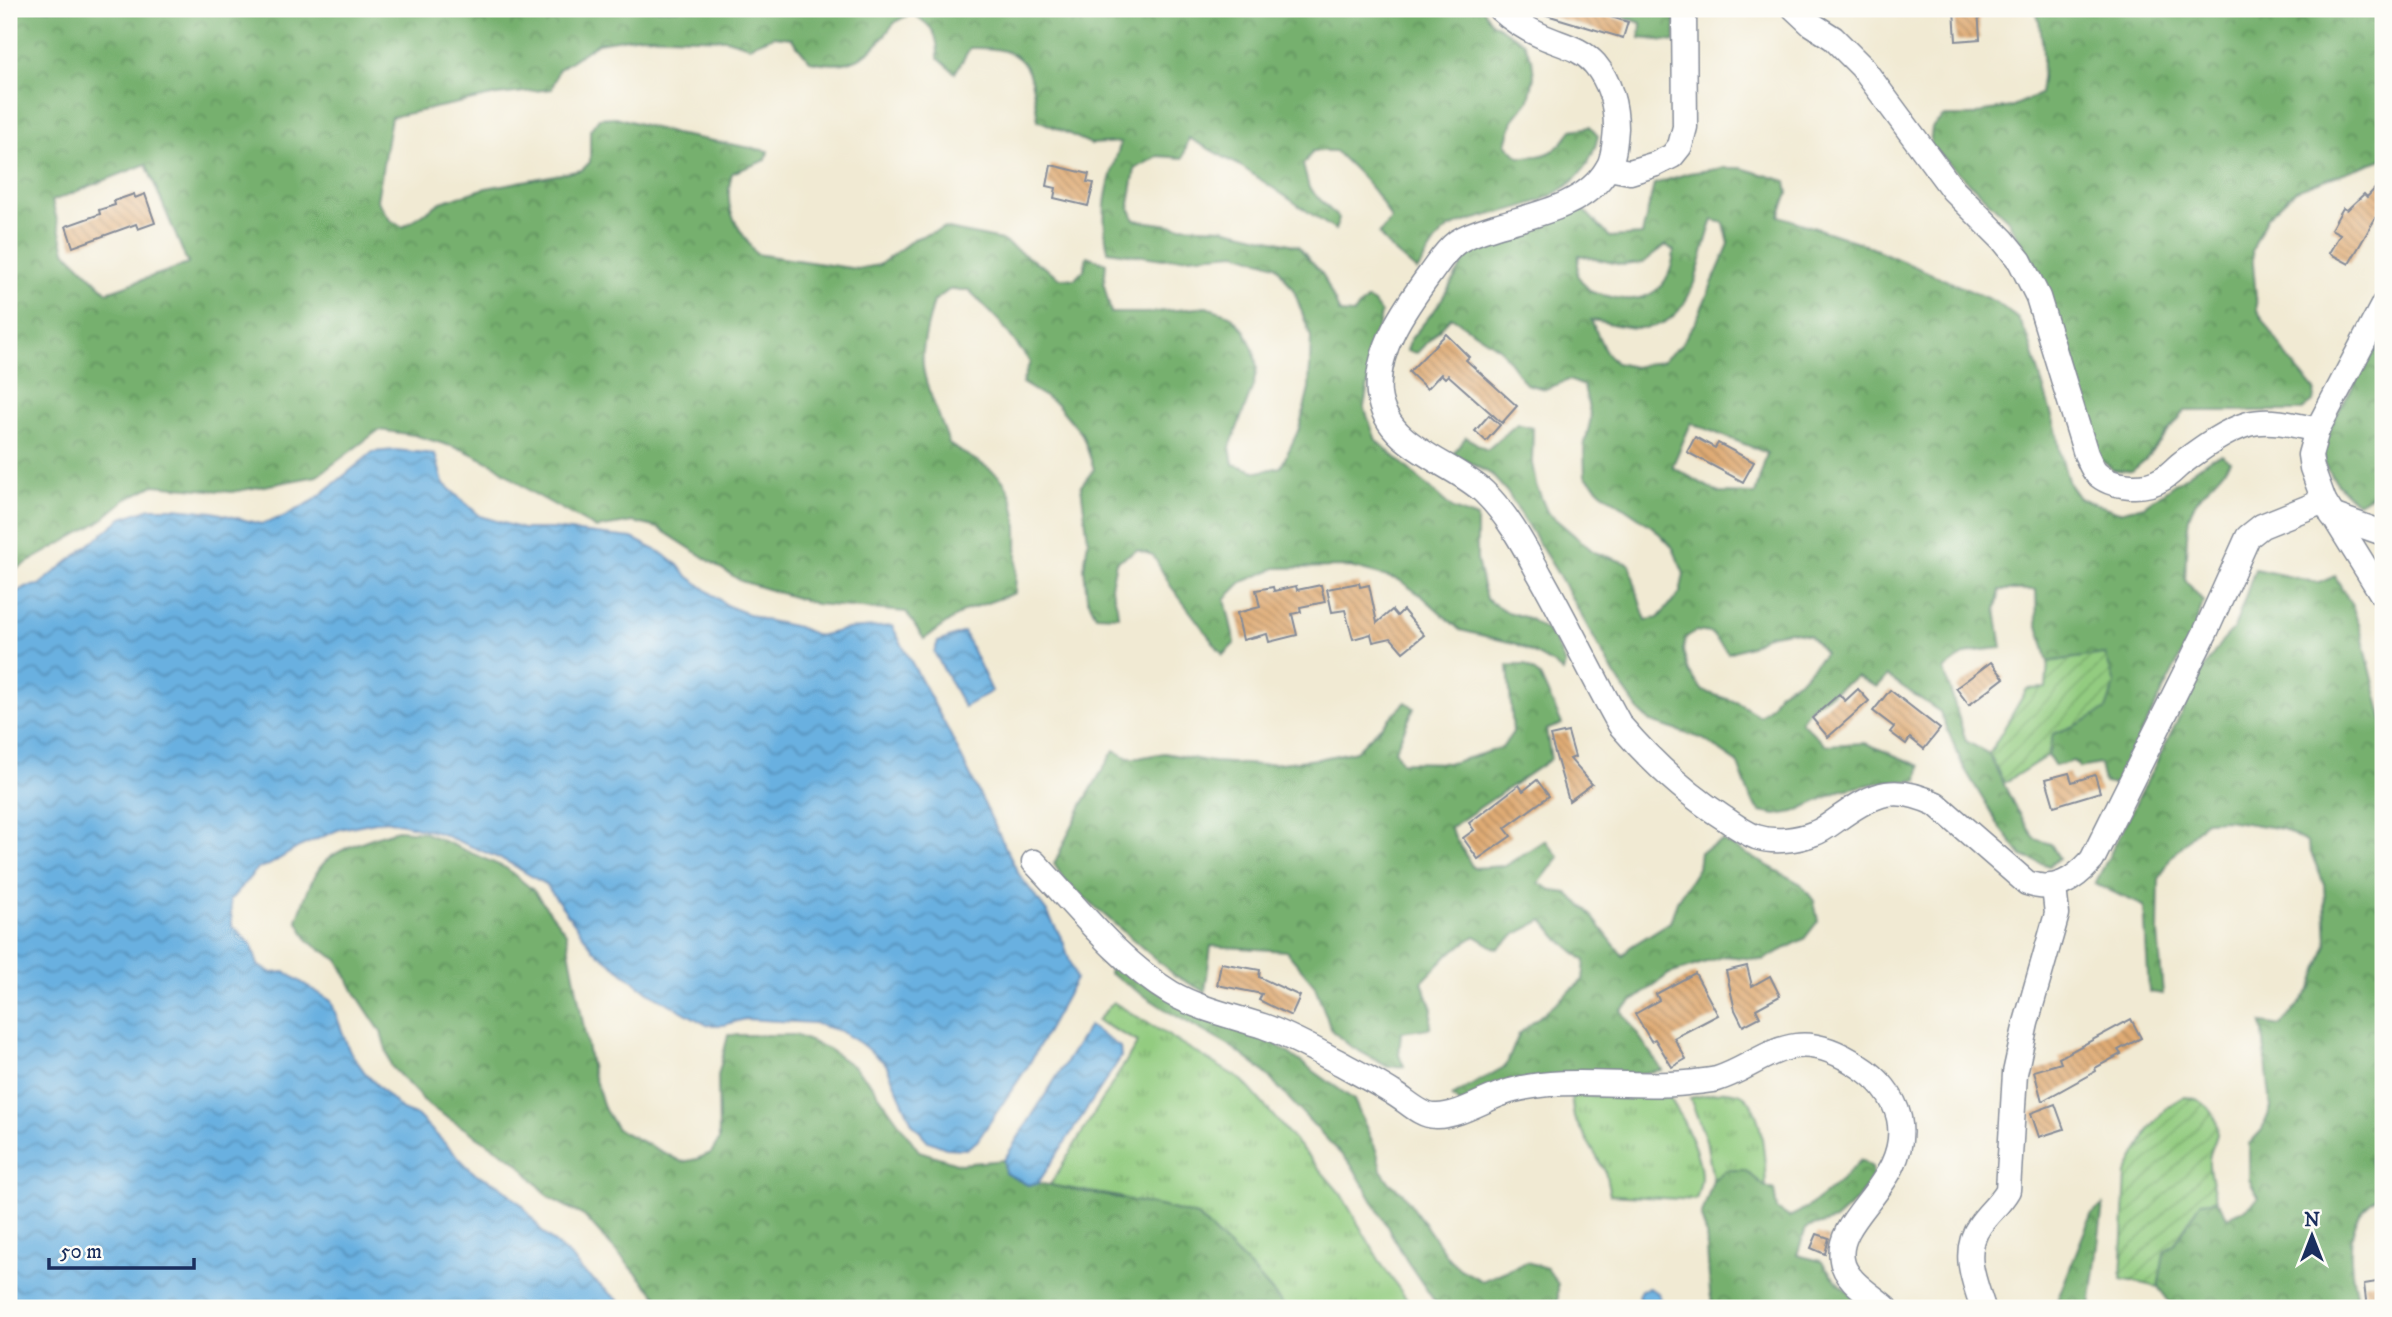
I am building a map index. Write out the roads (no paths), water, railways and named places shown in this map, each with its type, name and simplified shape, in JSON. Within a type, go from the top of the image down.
[{"type":"street","points":[[1500,9],[1513,20],[1543,37],[1576,49],[1595,64],[1610,90],[1616,114],[1615,139],[1608,168],[1583,194],[1553,209],[1476,233],[1457,242],[1444,255],[1408,303],[1385,354],[1379,380],[1380,397],[1387,421],[1406,440],[1483,491],[1517,533],[1620,725],[1644,752],[1701,803],[1746,833],[1759,838],[1779,840],[1801,838],[1818,832],[1871,797],[1887,793],[1920,796],[1936,804],[2027,883],[2037,887],[2068,883],[2092,860],[2205,633],[2248,537],[2262,526],[2289,513],[2328,508],[2383,533]]},
{"type":"street","points":[[1608,168],[1630,172],[1672,156],[1681,146],[1685,127],[1684,9]]},
{"type":"street","points":[[1794,9],[1833,38],[1862,67],[1953,190],[2020,261],[2038,297],[2086,454],[2096,473],[2125,486],[2141,485],[2161,481],[2183,462],[2227,433],[2250,424],[2273,422],[2317,430]]},
{"type":"street","points":[[2383,305],[2317,430],[2310,455],[2312,468],[2328,508],[2383,597]]},
{"type":"street","points":[[1034,862],[1101,935],[1172,993],[1219,1013],[1285,1035],[1433,1117],[1446,1115],[1509,1091],[1532,1087],[1557,1084],[1685,1083],[1717,1079],[1759,1059],[1798,1046],[1831,1051],[1875,1078],[1895,1103],[1899,1120],[1898,1156],[1885,1180],[1856,1218],[1843,1242],[1841,1258],[1846,1271],[1886,1308]]},
{"type":"street","points":[[1983,1308],[1968,1256],[1980,1224],[1999,1205],[2008,1191],[2015,1073],[2026,1023],[2057,914],[2053,887]]},
{"type":"water","points":[[395,450],[435,454],[443,483],[480,516],[523,529],[552,529],[632,538],[660,552],[728,606],[764,620],[798,627],[818,636],[847,629],[892,626],[948,730],[1018,873],[1047,912],[1063,941],[1076,979],[1028,1066],[977,1141],[966,1149],[946,1148],[928,1141],[912,1123],[886,1064],[840,1031],[813,1023],[745,1019],[724,1025],[707,1025],[648,992],[594,950],[546,885],[506,861],[439,833],[386,820],[340,829],[258,868],[230,900],[232,926],[251,944],[258,965],[272,973],[285,972],[331,1001],[349,1050],[366,1074],[402,1110],[418,1116],[474,1173],[498,1184],[523,1206],[543,1233],[574,1260],[580,1269],[628,1308],[9,1308],[9,597],[25,587],[39,585],[122,518],[151,508],[175,508],[213,512],[261,524],[283,517],[313,501],[373,452]]},
{"type":"water","points":[[964,632],[992,691],[964,707],[934,652],[938,642]]},
{"type":"water","points":[[1089,1026],[1120,1047],[1121,1057],[1038,1183],[1028,1185],[1005,1173],[1004,1160]]},
{"type":"water","points":[[1649,1288],[1658,1293],[1665,1308],[1648,1308],[1642,1304],[1638,1296],[1641,1290]]}]
